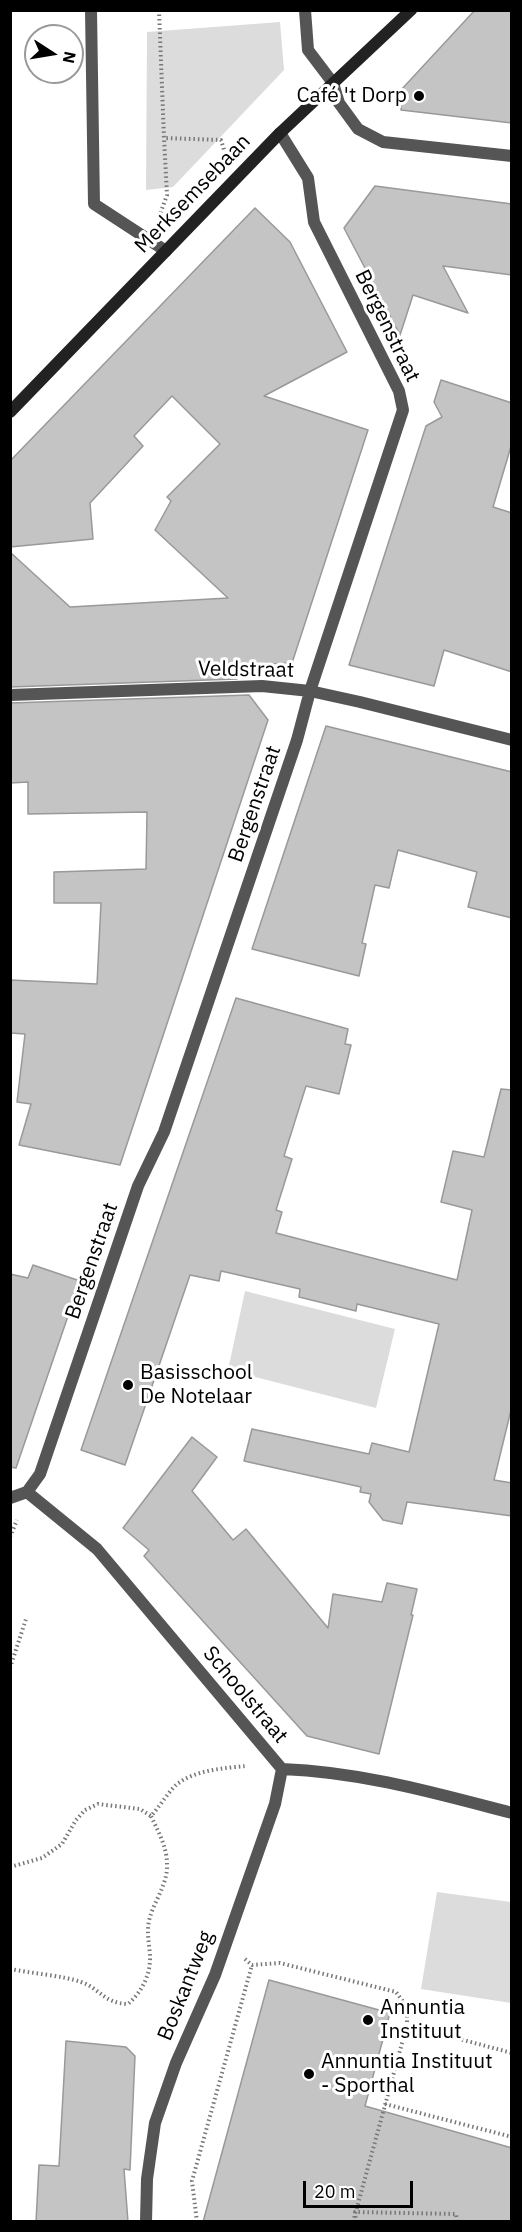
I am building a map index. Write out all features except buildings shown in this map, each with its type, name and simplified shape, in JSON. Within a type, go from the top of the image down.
[{"type":"main road","name":"Merksemsebaan","points":[[10,412],[234,179],[411,10]]},
{"type":"street","points":[[91,10],[94,204],[166,251]]},
{"type":"street","points":[[305,10],[308,50],[333,83],[339,103],[358,129],[383,142],[512,156]]},
{"type":"street","name":"Bergenstraat","points":[[27,1492],[40,1474],[138,1186],[164,1132],[297,740],[310,691],[403,410],[395,382],[314,222],[308,178],[280,133]]},
{"type":"street","name":"Veldstraat","points":[[10,695],[262,686],[310,691],[512,740]]},
{"type":"street","points":[[10,1498],[27,1492]]},
{"type":"street","name":"Schoolstraat","points":[[27,1492],[97,1549],[282,1769],[312,1770],[387,1781],[512,1813]]},
{"type":"street","name":"Boskantweg","points":[[146,2222],[147,2179],[155,2123],[176,2063],[215,1976],[274,1804],[282,1769]]},
{"type":"path","points":[[151,241],[166,195],[159,10]]},
{"type":"path","points":[[164,138],[221,140],[234,179]]},
{"type":"path","points":[[10,1668],[26,1618]]},
{"type":"path","points":[[152,1815],[177,1784],[197,1775],[219,1769],[249,1766],[282,1769]]},
{"type":"path","points":[[10,1867],[49,1854],[62,1844],[76,1820],[85,1810],[98,1804],[140,1809],[152,1815],[162,1838],[167,1863],[167,1875],[149,1920],[148,1974],[140,1993],[128,2004],[110,2001],[82,1982],[10,1969]]},
{"type":"path","points":[[226,1944],[252,1965],[280,1963],[396,1992],[407,2007],[407,2025],[354,2222]]},
{"type":"path","points":[[196,2222],[192,2181],[252,1965]]},
{"type":"path","points":[[407,2025],[512,2053]]},
{"type":"path","points":[[386,2104],[512,2137]]},
{"type":"path","points":[[355,2212],[456,2214],[457,2222]]},
{"type":"shaded area","points":[[280,22],[284,70],[173,187],[146,190],[147,32]]},
{"type":"shaded area","points":[[245,1291],[395,1329],[376,1408],[228,1370]]},
{"type":"shaded area","points":[[437,1892],[511,1902],[511,2003],[421,1989]]},
{"type":"place","name":"Café 't Dorp","points":[[419,96]]},
{"type":"place","name":"Basisschool De Notelaar","points":[[128,1385]]},
{"type":"place","name":"Annuntia Instituut","points":[[368,2020]]},
{"type":"place","name":"Annuntia Instituut - Sporthal","points":[[309,2074]]}]
